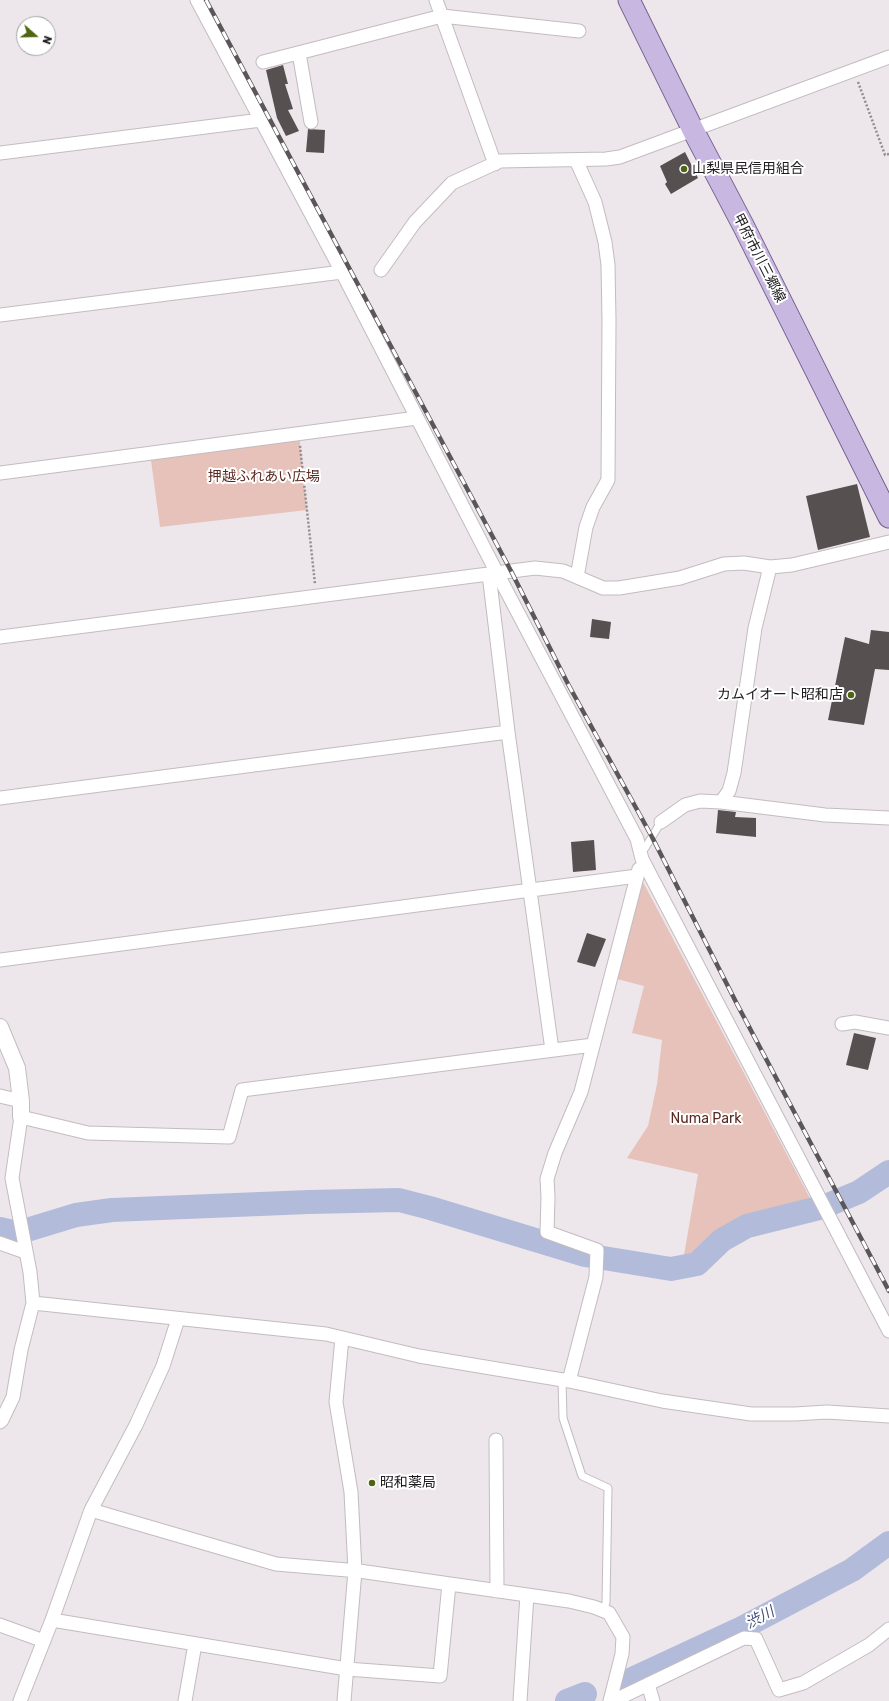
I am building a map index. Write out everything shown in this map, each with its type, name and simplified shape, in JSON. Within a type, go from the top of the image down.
[{"type":"main road","name":"甲府市川三郷線","points":[[629,0],[693,130],[744,227],[889,517]]},
{"type":"street","points":[[197,0],[342,272],[417,418],[493,574],[637,839],[819,1198],[889,1331]]},
{"type":"street","points":[[436,0],[495,164]]},
{"type":"street","points":[[263,62],[442,16],[579,31]]},
{"type":"street","points":[[299,53],[312,122]]},
{"type":"street","points":[[381,270],[415,222],[452,183],[495,164],[500,162],[606,159],[620,157],[889,57]]},
{"type":"street","points":[[0,153],[261,120]]},
{"type":"street","points":[[576,160],[594,202],[606,242],[608,265],[608,480],[593,507],[586,527],[578,577]]},
{"type":"street","points":[[0,315],[342,272]]},
{"type":"street","points":[[0,473],[417,418]]},
{"type":"street","points":[[0,637],[535,568],[563,571],[603,588],[618,588],[680,578],[724,564],[744,563],[770,566],[792,565],[889,542]]},
{"type":"street","points":[[721,802],[729,791],[734,773],[755,628],[770,566]]},
{"type":"street","points":[[493,574],[508,732],[552,1050]]},
{"type":"street","points":[[0,798],[508,732]]},
{"type":"street","points":[[661,822],[685,805],[700,801],[721,802],[825,815],[889,818]]},
{"type":"street","points":[[566,1381],[596,1277],[597,1250],[547,1232],[548,1196],[546,1179],[555,1153],[581,1092],[644,853]]},
{"type":"street","points":[[0,960],[637,876]]},
{"type":"street","points":[[842,1024],[855,1022],[889,1028]]},
{"type":"street","points":[[0,1027],[17,1068],[21,1109],[12,1178],[30,1272],[33,1303],[21,1350],[13,1397],[0,1422]]},
{"type":"street","points":[[0,1096],[21,1109],[88,1133],[229,1137],[242,1090],[593,1045]]},
{"type":"street","points":[[0,1244],[25,1251]]},
{"type":"street","points":[[33,1303],[326,1334],[419,1356],[566,1381],[662,1401],[751,1414],[827,1412],[889,1416]]},
{"type":"street","points":[[20,1701],[52,1620],[91,1510],[136,1425],[163,1366],[178,1319]]},
{"type":"street","points":[[342,1338],[336,1402],[351,1492],[356,1571],[344,1701]]},
{"type":"street","points":[[496,1440],[497,1591]]},
{"type":"street","points":[[91,1510],[276,1564],[356,1571],[569,1601],[594,1607],[609,1613],[622,1637],[622,1654],[611,1701]]},
{"type":"street","points":[[52,1620],[347,1669],[440,1676],[449,1584]]},
{"type":"street","points":[[520,1701],[527,1595]]},
{"type":"street","points":[[0,1625],[44,1641]]},
{"type":"street","points":[[611,1701],[744,1638],[756,1639],[779,1690],[803,1683],[869,1645],[889,1629]]},
{"type":"street","points":[[185,1701],[194,1644]]},
{"type":"street","points":[[648,1684],[653,1701]]},
{"type":"lane","points":[[644,853],[661,822]]},
{"type":"lane","points":[[566,1381],[563,1418],[582,1476],[608,1488],[606,1603],[603,1611]]},
{"type":"path","points":[[854,70],[885,154],[889,154]]},
{"type":"path","points":[[299,434],[316,596]]},
{"type":"green space","name":"押越ふれあい広場","points":[[299,433],[307,510],[160,527],[150,453]]},
{"type":"green space","name":"Numa Park","points":[[643,882],[811,1200],[748,1215],[717,1234],[695,1253],[684,1255],[698,1174],[627,1158],[648,1126],[657,1084],[662,1040],[632,1033],[644,986],[617,979]]},
{"type":"building","points":[[283,65],[288,84],[285,84],[293,109],[288,110],[299,131],[286,136],[277,118],[266,70]]},
{"type":"building","points":[[308,129],[325,130],[324,153],[306,152]]},
{"type":"building","points":[[685,152],[698,178],[671,194],[665,184],[667,182],[660,166]]},
{"type":"building","points":[[857,484],[870,537],[818,550],[806,496]]},
{"type":"building","points":[[592,619],[611,622],[609,639],[590,637]]},
{"type":"building","name":"カムイオート昭和店","points":[[871,630],[889,632],[889,670],[875,669],[864,725],[828,720],[845,637],[869,644]]},
{"type":"building","points":[[718,810],[736,812],[735,817],[756,818],[756,837],[716,833]]},
{"type":"building","points":[[594,840],[596,870],[573,872],[571,842]]},
{"type":"building","points":[[587,933],[606,939],[595,967],[577,962]]},
{"type":"building","points":[[854,1033],[876,1038],[868,1070],[846,1065]]},
{"type":"waterway","points":[[0,1229],[17,1233],[76,1215],[112,1210],[399,1200],[585,1255],[671,1269],[697,1264],[722,1240],[747,1226],[823,1207],[859,1192],[889,1172]]},
{"type":"waterway","name":"渋川","points":[[626,1682],[738,1630],[852,1570],[889,1543]]},
{"type":"waterway","name":"渋川","points":[[567,1701],[585,1694]]},
{"type":"railway","points":[[206,0],[511,571],[568,684],[652,837],[738,1006],[889,1291]]},
{"type":"place","name":"山梨県民信用組合","points":[[684,169]]},
{"type":"place","name":"カムイオート昭和店","points":[[851,695]]},
{"type":"place","name":"昭和薬局","points":[[372,1483]]}]
